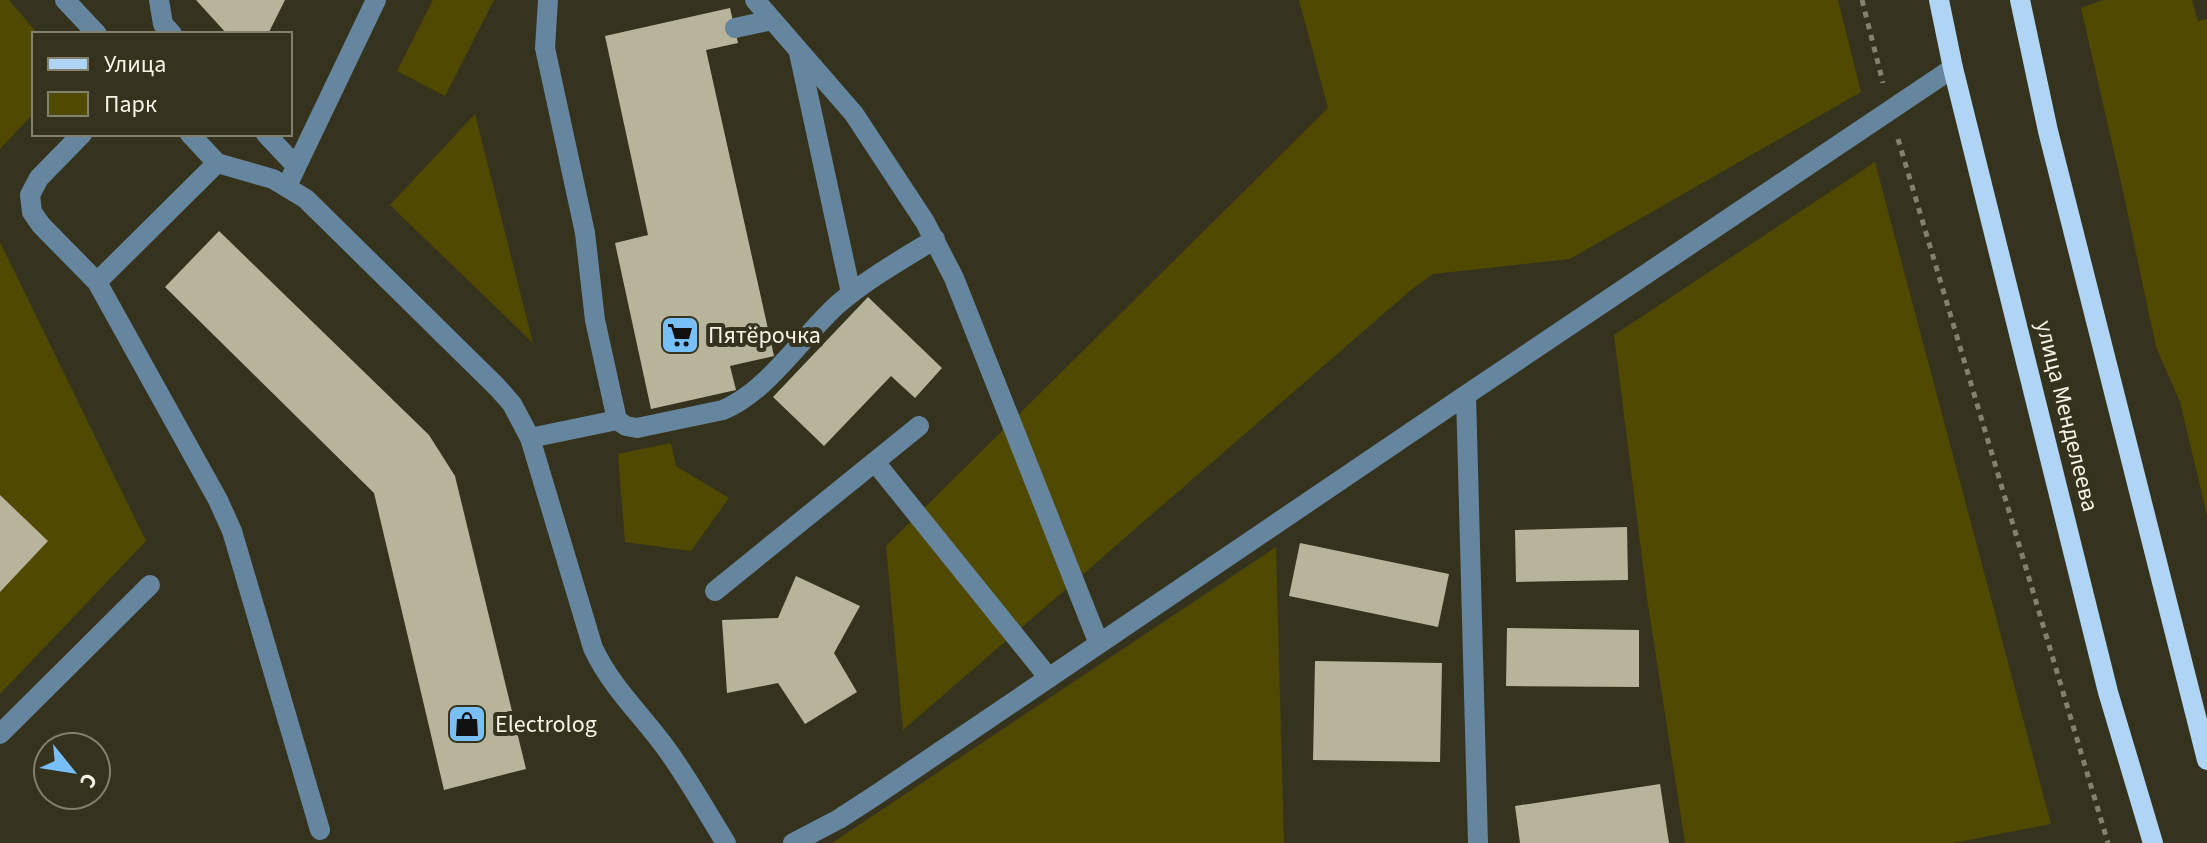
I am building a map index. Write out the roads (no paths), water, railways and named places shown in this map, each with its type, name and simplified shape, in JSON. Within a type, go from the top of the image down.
[{"type":"main road","name":"улица Менделеева","points":[[1939,0],[1953,68],[2108,692],[2153,843]]},
{"type":"main road","points":[[2020,0],[2048,131],[2207,760]]},
{"type":"street","points":[[65,0],[95,32]]},
{"type":"street","points":[[159,0],[163,24],[170,32]]},
{"type":"street","points":[[287,186],[376,0]]},
{"type":"street","points":[[548,0],[545,48],[585,233],[595,320],[617,420],[626,426],[637,428],[723,410],[736,404],[757,388],[851,293],[935,239]]},
{"type":"street","points":[[755,0],[854,114],[935,239],[954,278],[1099,644]]},
{"type":"street","points":[[735,28],[772,20]]},
{"type":"street","points":[[799,49],[851,293]]},
{"type":"street","points":[[793,843],[839,819],[1953,68]]},
{"type":"street","points":[[80,136],[39,178],[30,195],[32,212],[97,282],[218,500],[232,531],[320,830]]},
{"type":"street","points":[[192,136],[217,163],[287,186],[306,199],[512,404],[530,438],[597,658],[613,684],[665,746],[726,843]]},
{"type":"street","points":[[268,136],[296,166]]},
{"type":"street","points":[[97,282],[217,163]]},
{"type":"street","points":[[1466,395],[1478,843]]},
{"type":"street","points":[[530,438],[617,420]]},
{"type":"street","points":[[715,591],[919,426]]},
{"type":"street","points":[[875,462],[1049,678]]},
{"type":"street","points":[[0,734],[150,585]]},
{"type":"place","name":"Пятёрочка","points":[[680,335]]},
{"type":"place","name":"Electrolog","points":[[467,724]]}]
